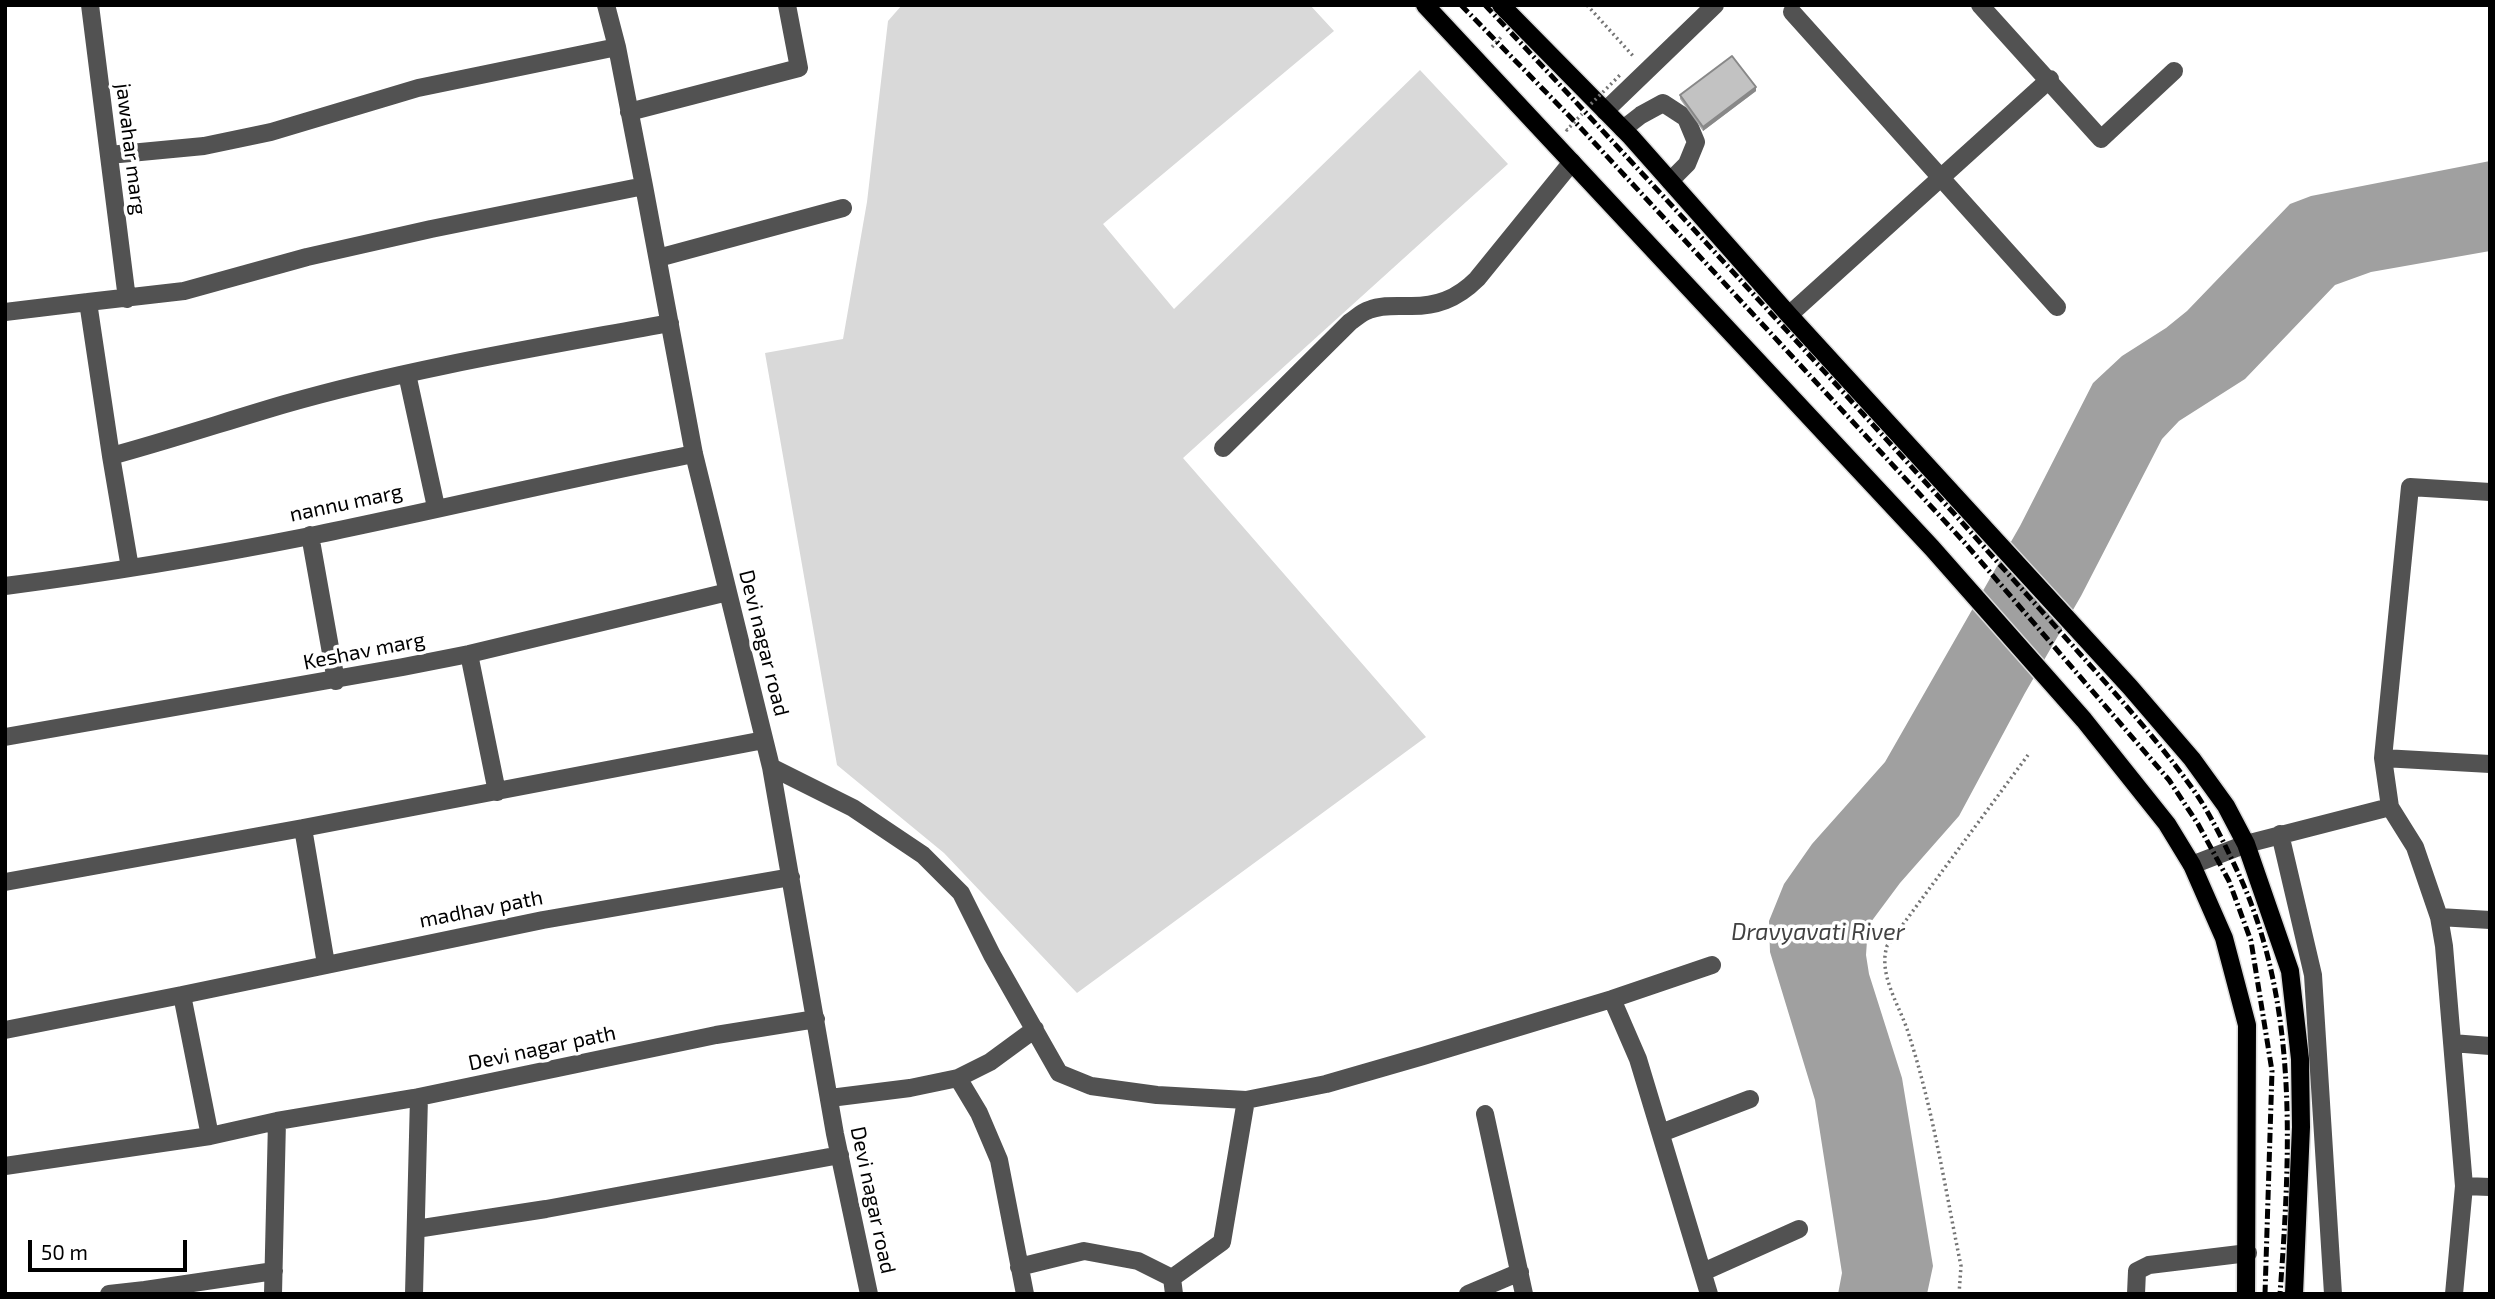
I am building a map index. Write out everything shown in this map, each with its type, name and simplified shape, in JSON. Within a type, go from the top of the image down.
[{"type":"main road","points":[[1425,5],[1933,548],[2084,720],[2167,824],[2192,865],[2224,938],[2247,1025],[2246,1294]]},
{"type":"main road","points":[[1502,5],[1598,108],[1623,129],[1789,315],[2130,687],[2192,759],[2226,806],[2246,844],[2290,971],[2300,1059],[2301,1127],[2294,1294]]},
{"type":"street","name":"jawahar marg","points":[[90,5],[127,299]]},
{"type":"street","name":"Devi nagar road","points":[[606,5],[617,47],[694,454],[771,767],[840,1155],[869,1294]]},
{"type":"street","points":[[629,112],[799,68],[787,5]]},
{"type":"street","points":[[1598,108],[1715,5]]},
{"type":"street","points":[[1980,5],[2050,79],[2101,139],[2174,71]]},
{"type":"street","points":[[1792,12],[2057,307]]},
{"type":"street","points":[[109,155],[204,146],[271,132],[418,88],[617,47]]},
{"type":"street","points":[[1789,315],[2050,79]]},
{"type":"street","points":[[1623,129],[1663,103],[1686,118],[1696,142],[1687,164],[1670,181]]},
{"type":"street","points":[[1223,448],[1350,322],[1368,310],[1445,302],[1464,292],[1572,162]]},
{"type":"street","points":[[5,312],[184,291],[243,277],[307,257],[644,186]]},
{"type":"street","points":[[658,258],[843,208]]},
{"type":"street","points":[[88,302],[130,568]]},
{"type":"street","points":[[111,456],[285,404],[407,374],[670,323]]},
{"type":"street","points":[[407,374],[436,507]]},
{"type":"street","name":"nannu marg","points":[[5,586],[130,568],[310,536],[694,454]]},
{"type":"street","points":[[2454,1294],[2464,1186],[2444,946],[2438,917],[2415,847],[2390,807],[2383,758],[2410,487],[2490,492]]},
{"type":"street","points":[[310,536],[336,681]]},
{"type":"street","name":"Keshav marg","points":[[5,737],[336,681],[469,654],[728,592]]},
{"type":"street","points":[[469,654],[496,792]]},
{"type":"street","points":[[5,882],[764,740]]},
{"type":"street","points":[[2383,758],[2490,764]]},
{"type":"street","points":[[771,767],[853,808],[923,855],[961,893],[992,955],[1059,1073],[1091,1086],[1157,1096],[1247,1100],[1326,1084],[1612,999],[1712,965]]},
{"type":"street","points":[[2192,865],[2280,834],[2390,807]]},
{"type":"street","points":[[303,828],[326,964]]},
{"type":"street","points":[[2280,834],[2313,975],[2333,1294]]},
{"type":"street","name":"madhav path","points":[[5,1030],[543,920],[791,877]]},
{"type":"street","points":[[2438,917],[2490,920]]},
{"type":"street","points":[[182,995],[211,1136]]},
{"type":"street","points":[[1612,999],[1638,1059],[1709,1294]]},
{"type":"street","name":"Devi nagar path","points":[[5,1166],[211,1136],[277,1121],[419,1097],[716,1035],[816,1019]]},
{"type":"street","points":[[830,1098],[910,1088],[958,1078],[990,1062],[1035,1029]]},
{"type":"street","points":[[2452,1042],[2490,1046]]},
{"type":"street","points":[[958,1078],[979,1113],[999,1160],[1026,1294]]},
{"type":"street","points":[[414,1294],[419,1097]]},
{"type":"street","points":[[1661,1133],[1750,1099]]},
{"type":"street","points":[[1019,1267],[1084,1251],[1138,1261],[1173,1286],[1222,1242],[1247,1100]]},
{"type":"street","points":[[1485,1114],[1524,1294]]},
{"type":"street","points":[[273,1294],[277,1121]]},
{"type":"street","points":[[416,1229],[546,1209],[840,1155]]},
{"type":"street","points":[[2464,1186],[2490,1187]]},
{"type":"street","points":[[1703,1272],[1799,1229]]},
{"type":"street","points":[[2136,1294],[2137,1271],[2149,1265],[2248,1253]]},
{"type":"street","points":[[109,1294],[145,1292],[274,1271]]},
{"type":"street","points":[[1468,1294],[1520,1272]]},
{"type":"path","points":[[1587,5],[1636,59],[1621,74],[1598,108]]},
{"type":"path","points":[[1488,51],[1508,30]]},
{"type":"path","points":[[1959,1294],[1961,1266],[1924,1080],[1903,1015],[1889,984],[1884,957],[1887,946],[2028,755]]},
{"type":"shaded area","points":[[902,5],[1310,5],[1334,31],[1103,224],[1174,309],[1420,70],[1508,164],[1183,458],[1426,737],[1077,993],[944,853],[837,765],[765,353],[843,339],[867,202],[888,21]]},
{"type":"water","name":"Dravyavati River","points":[[2490,161],[2490,251],[2371,272],[2335,285],[2245,379],[2179,421],[2162,439],[2081,596],[1959,816],[1900,883],[1868,926],[1866,955],[1869,974],[1902,1078],[1933,1266],[1927,1294],[1838,1294],[1842,1273],[1815,1100],[1770,952],[1769,921],[1784,884],[1812,844],[1885,762],[2020,526],[2093,383],[2122,356],[2187,311],[2290,204],[2311,196]]},
{"type":"building","points":[[1732,56],[1756,87],[1703,127],[1680,95]]},
{"type":"railway","points":[[1461,5],[1577,124],[1964,542],[2169,780],[2198,824],[2229,881],[2251,941],[2272,1071],[2265,1294]]},
{"type":"railway","points":[[1485,5],[1959,519],[2141,723],[2203,804],[2241,879],[2260,928],[2273,979],[2286,1084],[2286,1189],[2280,1294]]}]
